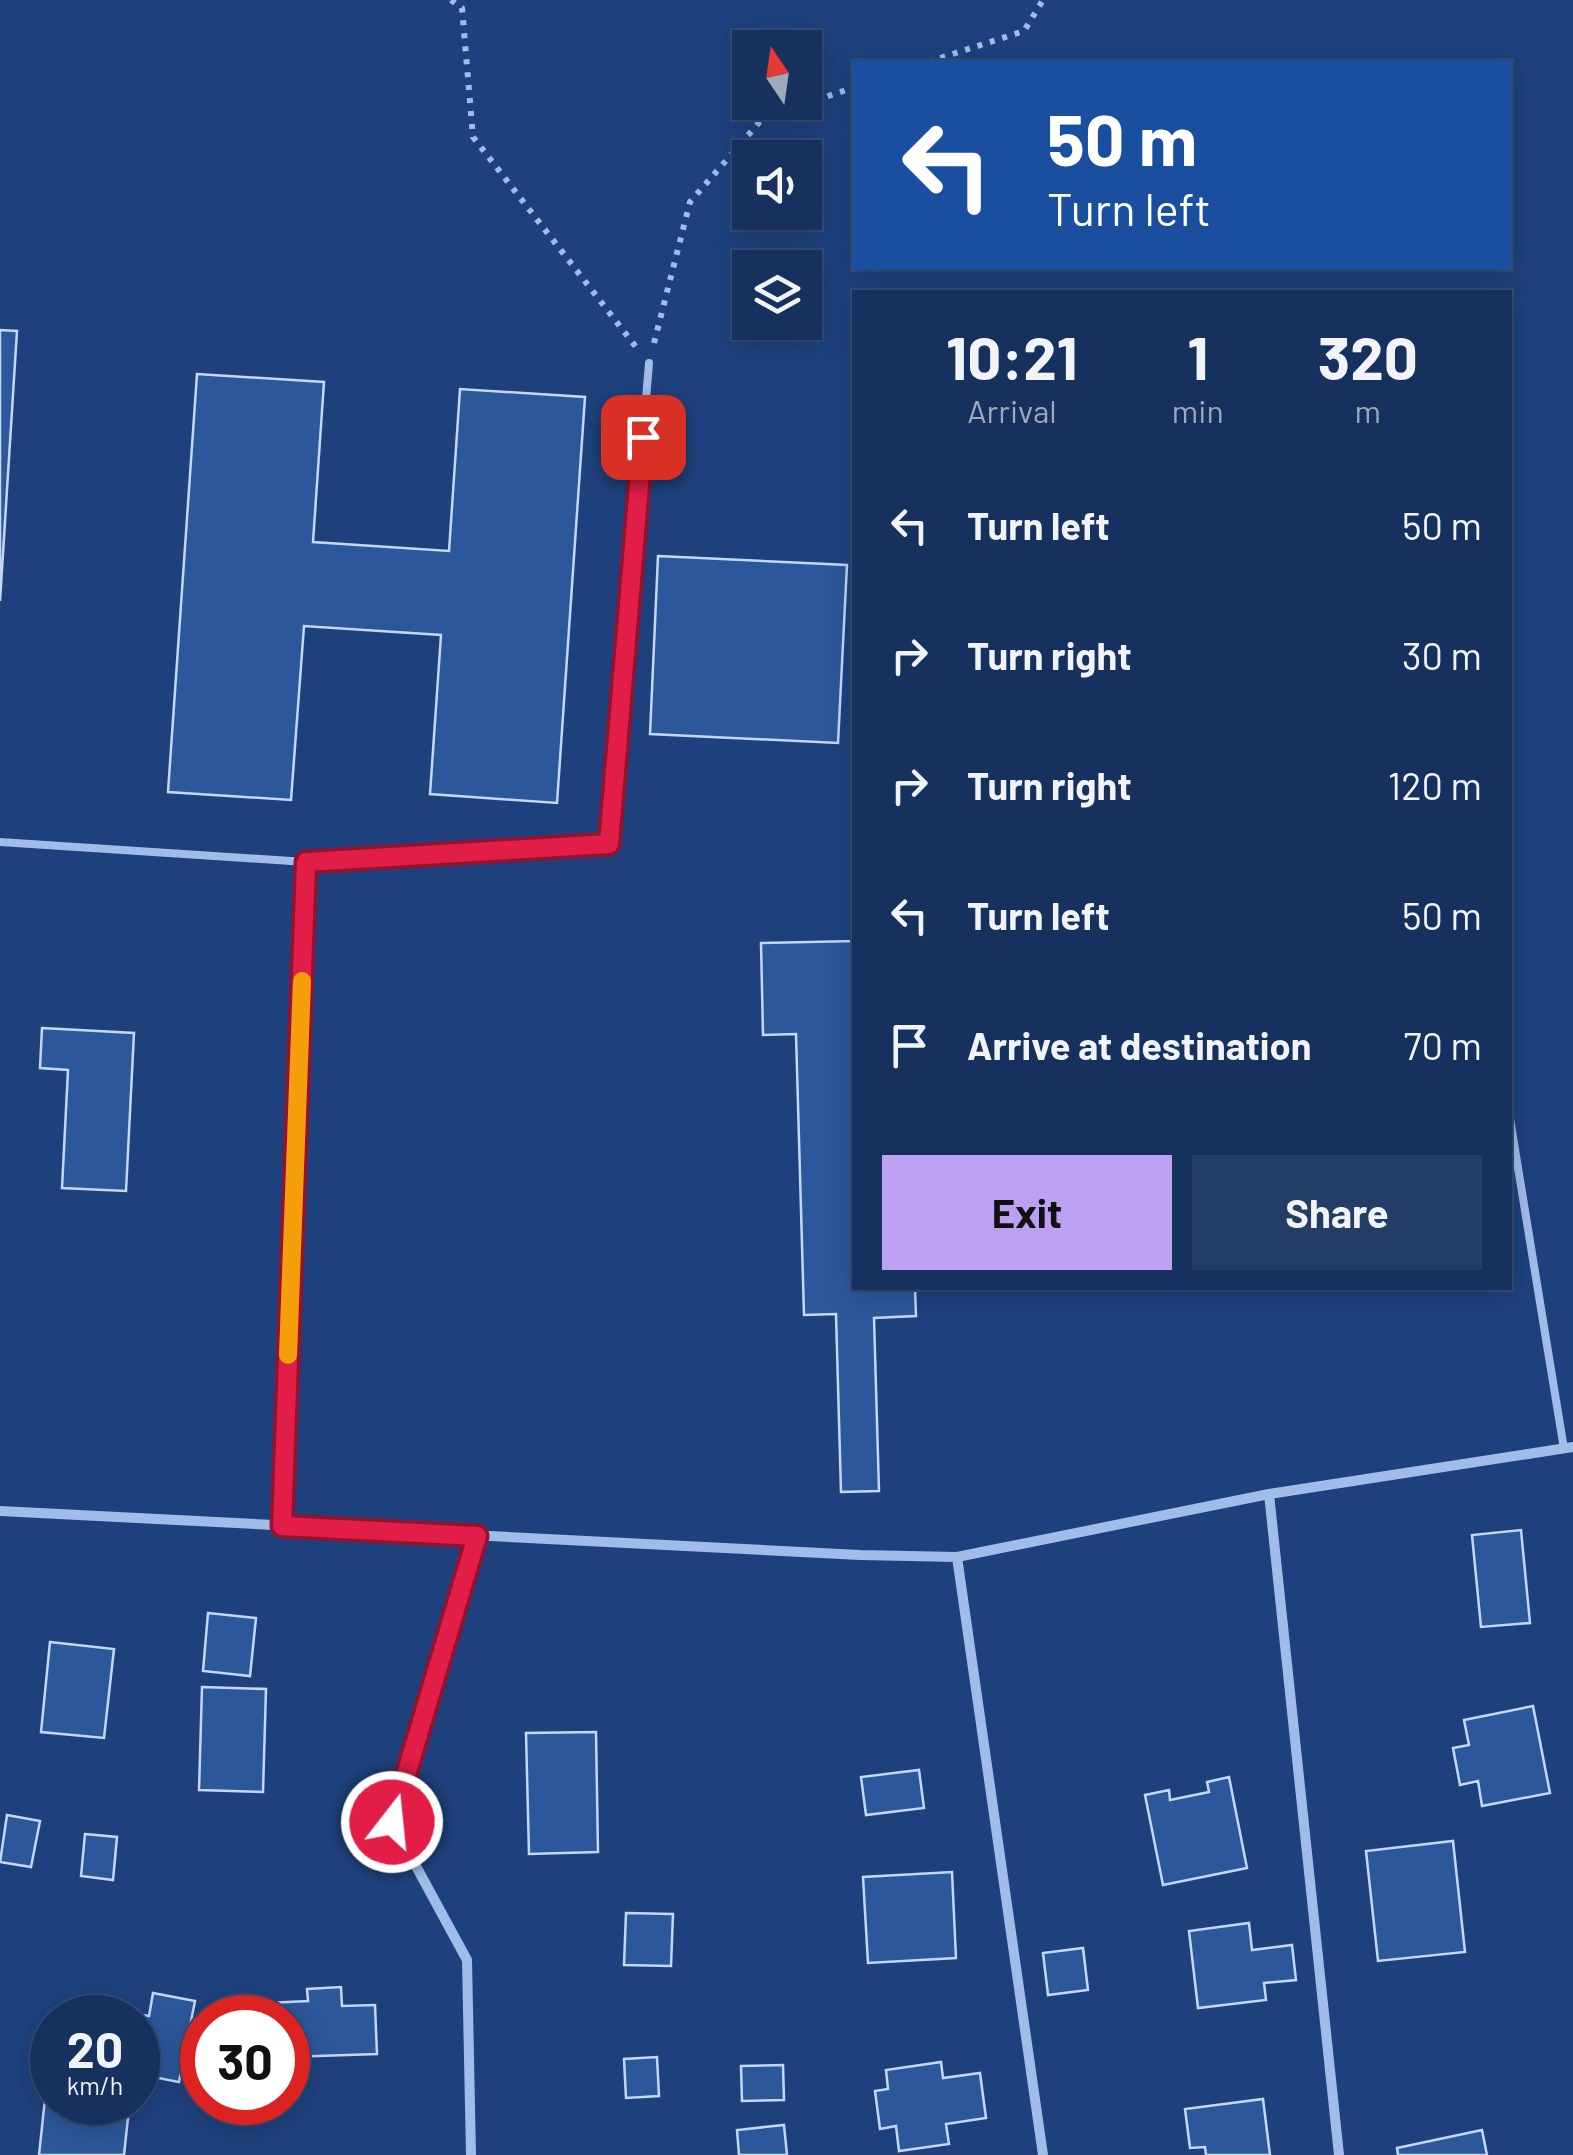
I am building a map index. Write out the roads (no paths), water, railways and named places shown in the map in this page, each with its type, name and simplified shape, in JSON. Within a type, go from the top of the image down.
[{"type":"street","points":[[0,1512],[957,1557],[1269,1494],[1568,1448]]},
{"type":"street","points":[[1269,1494],[1339,2155]]},
{"type":"street","points":[[472,2155],[468,1960],[392,1822],[477,1536]]},
{"type":"street","points":[[957,1557],[1042,2155]]},
{"type":"lane","points":[[0,842],[306,862],[609,844],[649,364]]},
{"type":"lane","points":[[282,1526],[306,862]]},
{"type":"lane","points":[[1512,1130],[1568,1448]]}]
